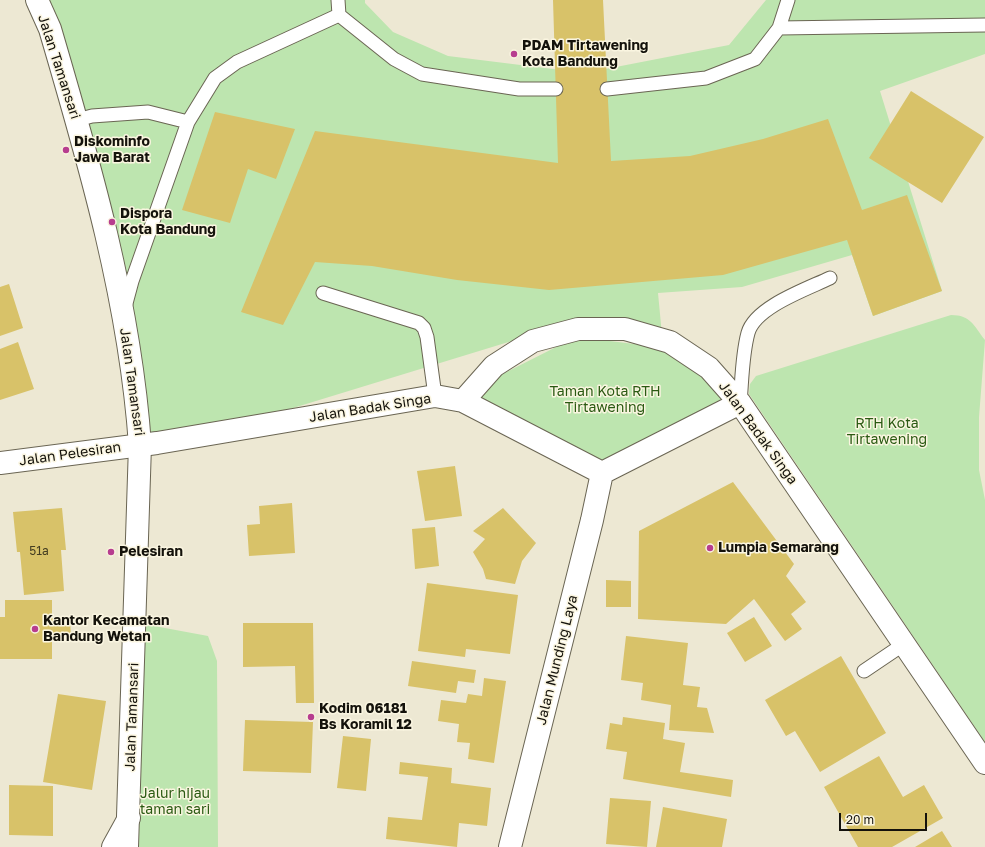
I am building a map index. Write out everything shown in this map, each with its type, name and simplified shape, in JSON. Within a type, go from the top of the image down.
[{"type":"main road","name":"Jalan Tamansari","points":[[37,0],[50,29],[77,120],[102,213],[136,389],[140,445],[127,847]]},
{"type":"main road","name":"Jalan Badak Singa","points":[[140,445],[435,396],[463,401],[494,366],[533,341],[578,329],[625,329],[670,342],[709,368],[740,403],[985,763]]},
{"type":"main road","points":[[463,401],[602,473],[740,403]]},
{"type":"main road","name":"Jalan Pelesiran","points":[[0,463],[140,445]]},
{"type":"main road","name":"Jalan Munding Laya","points":[[510,847],[592,520],[602,473]]},
{"type":"main road","points":[[113,847],[129,818]]},
{"type":"lane","points":[[338,0],[339,15],[394,58],[422,74],[519,89],[556,89]]},
{"type":"lane","points":[[606,89],[706,78],[755,58],[779,28],[788,0]]},
{"type":"lane","points":[[122,315],[132,281],[188,122],[215,78],[236,62],[339,15]]},
{"type":"lane","points":[[779,28],[985,25]]},
{"type":"lane","points":[[77,120],[99,115],[148,112],[188,122]]},
{"type":"lane","points":[[740,403],[748,332],[757,319],[767,309],[830,278]]},
{"type":"lane","points":[[323,293],[419,323],[424,328],[427,337],[435,396]]},
{"type":"lane","points":[[864,671],[904,644]]},
{"type":"green space","points":[[38,0],[365,0],[365,3],[393,32],[448,56],[585,73],[729,45],[766,0],[985,0],[985,54],[880,91],[942,291],[873,316],[852,255],[742,287],[658,293],[662,335],[564,325],[156,450],[57,85]]},
{"type":"green space","name":"RTH Kota Tirtawening","points":[[951,315],[968,319],[985,340],[979,417],[979,470],[985,500],[985,742],[749,394],[750,384],[756,376]]},
{"type":"green space","name":"Taman Kota RTH Tirtawening","points":[[586,338],[674,349],[728,399],[609,464],[471,397],[471,390],[570,340]]},
{"type":"green space","name":"Jalur hijau taman sari","points":[[138,623],[208,636],[217,661],[218,847],[131,847]]},
{"type":"building","points":[[553,0],[603,0],[611,161],[690,156],[763,139],[828,119],[862,210],[907,195],[942,291],[873,316],[847,240],[723,275],[549,290],[457,280],[372,266],[315,262],[283,325],[241,312],[315,131],[558,163]]},
{"type":"building","points":[[911,91],[984,137],[942,203],[869,158]]},
{"type":"building","points":[[215,112],[295,129],[276,179],[248,169],[230,223],[182,210]]},
{"type":"building","points":[[9,284],[23,328],[0,336],[0,287]]},
{"type":"building","points":[[18,342],[34,389],[0,400],[0,349]]},
{"type":"building","points":[[455,466],[462,516],[425,521],[417,471]]},
{"type":"building","name":"Lumpia Semarang","points":[[733,482],[794,564],[786,576],[806,602],[791,614],[802,629],[785,641],[754,599],[726,624],[638,619],[639,531]]},
{"type":"building","points":[[292,503],[295,553],[249,556],[247,525],[260,524],[259,506]]},
{"type":"building","points":[[62,508],[66,550],[61,550],[64,591],[24,595],[20,552],[17,552],[13,512]]},
{"type":"building","points":[[503,508],[536,543],[522,561],[515,584],[486,579],[483,569],[473,552],[485,539],[473,531]]},
{"type":"building","points":[[435,527],[439,566],[415,569],[412,529]]},
{"type":"building","points":[[606,580],[631,581],[631,607],[606,607]]},
{"type":"building","points":[[427,583],[518,595],[510,654],[466,649],[465,657],[418,651]]},
{"type":"building","name":"Kantor Kecamatan Bandung Wetan","points":[[5,600],[52,600],[52,618],[70,618],[71,639],[52,639],[52,659],[0,659],[0,617],[5,617]]},
{"type":"building","points":[[754,617],[772,646],[745,662],[727,633]]},
{"type":"building","points":[[243,623],[313,623],[314,703],[296,703],[295,666],[243,667]]},
{"type":"building","points":[[626,636],[688,643],[683,685],[700,687],[697,707],[707,708],[714,733],[669,730],[671,705],[641,700],[643,683],[621,680]]},
{"type":"building","points":[[841,656],[886,733],[820,772],[795,731],[786,736],[765,700]]},
{"type":"building","points":[[412,661],[476,670],[474,683],[458,681],[456,693],[408,686]]},
{"type":"building","points":[[484,678],[506,681],[494,763],[468,759],[470,743],[457,742],[459,724],[438,721],[441,700],[466,703],[468,694],[482,696]]},
{"type":"building","points":[[58,694],[106,701],[92,790],[43,782]]},
{"type":"building","points":[[623,717],[665,723],[663,739],[685,743],[680,772],[733,780],[731,797],[623,779],[627,752],[606,749],[610,723],[622,725]]},
{"type":"building","points":[[245,720],[313,722],[311,773],[243,771]]},
{"type":"building","points":[[343,736],[371,739],[366,791],[337,788]]},
{"type":"building","points":[[879,756],[903,797],[924,785],[943,818],[892,847],[858,847],[824,787]]},
{"type":"building","points":[[400,762],[452,768],[451,783],[491,788],[487,826],[459,823],[457,847],[386,839],[388,817],[422,820],[428,777],[399,774]]},
{"type":"building","points":[[9,785],[53,786],[53,836],[9,835]]},
{"type":"building","points":[[610,798],[651,801],[647,847],[606,844]]},
{"type":"building","points":[[663,807],[727,819],[722,847],[656,847]]},
{"type":"building","points":[[942,831],[952,847],[915,847]]},
{"type":"place","name":"PDAM Tirtawening Kota Bandung","points":[[514,54]]},
{"type":"place","name":"Diskominfo Jawa Barat","points":[[66,150]]},
{"type":"place","name":"Dispora Kota Bandung","points":[[112,222]]},
{"type":"place","name":"Lumpia Semarang","points":[[710,548]]},
{"type":"place","name":"Pelesiran","points":[[111,552]]},
{"type":"place","name":"Kantor Kecamatan Bandung Wetan","points":[[35,629]]},
{"type":"place","name":"Kodim 06181 Bs Koramil 12","points":[[311,717]]}]
